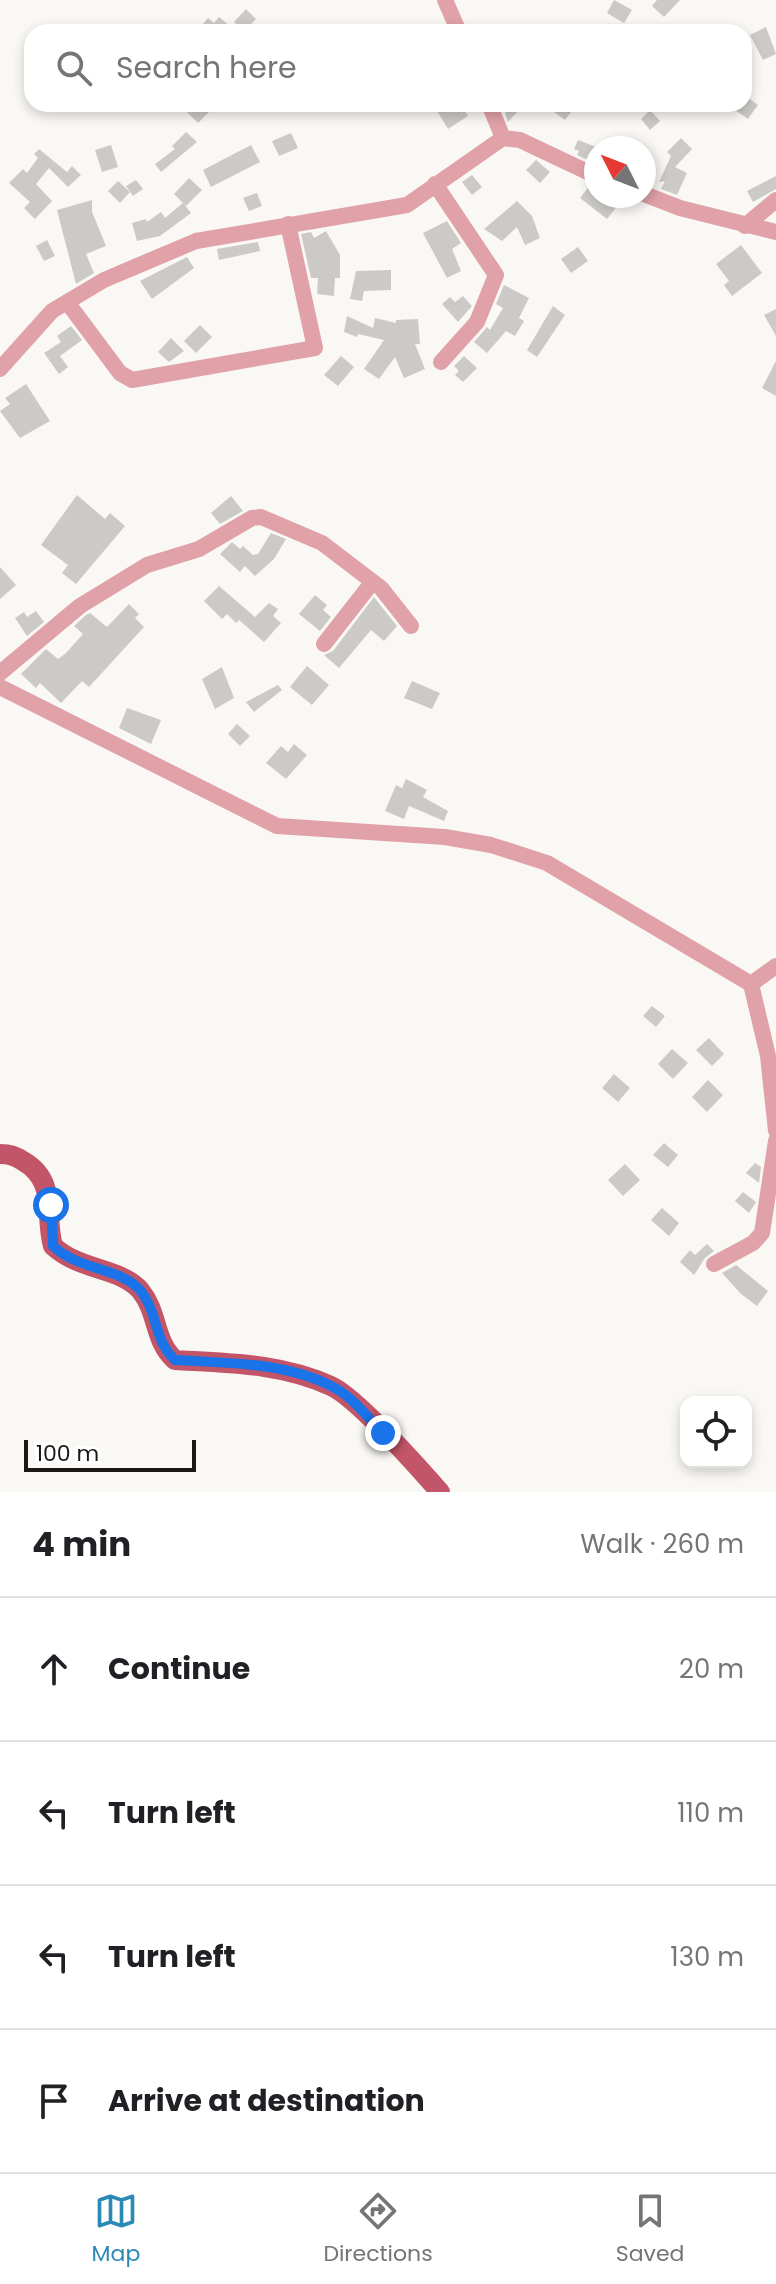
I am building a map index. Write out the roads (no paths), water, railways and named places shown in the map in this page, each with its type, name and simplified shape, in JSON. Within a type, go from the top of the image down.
[{"type":"main road","points":[[0,1154],[10,1154],[29,1165],[44,1180],[51,1205],[53,1246],[69,1261],[120,1276],[138,1289],[156,1315],[159,1342],[175,1360],[233,1362],[293,1372],[332,1386],[352,1400],[440,1492]]},
{"type":"street","points":[[445,0],[456,24]]},
{"type":"street","points":[[492,112],[503,138]]},
{"type":"street","points":[[0,369],[52,311],[104,280],[196,241],[407,205],[503,138],[520,140],[584,170]]},
{"type":"street","points":[[435,184],[496,275],[477,322],[441,362]]},
{"type":"street","points":[[656,198],[745,226],[776,232]]},
{"type":"street","points":[[745,226],[776,200]]},
{"type":"street","points":[[67,302],[120,373],[132,380],[315,348],[288,224]]},
{"type":"street","points":[[0,673],[94,597],[147,565],[199,549],[252,518],[261,517],[322,543],[371,584],[381,588],[411,626]]},
{"type":"street","points":[[324,644],[371,584]]},
{"type":"street","points":[[0,687],[277,826],[445,837],[491,845],[547,863],[751,984],[768,1056],[776,1131]]},
{"type":"street","points":[[751,984],[776,966]]},
{"type":"street","points":[[714,1264],[753,1243],[762,1233],[776,1141]]}]
